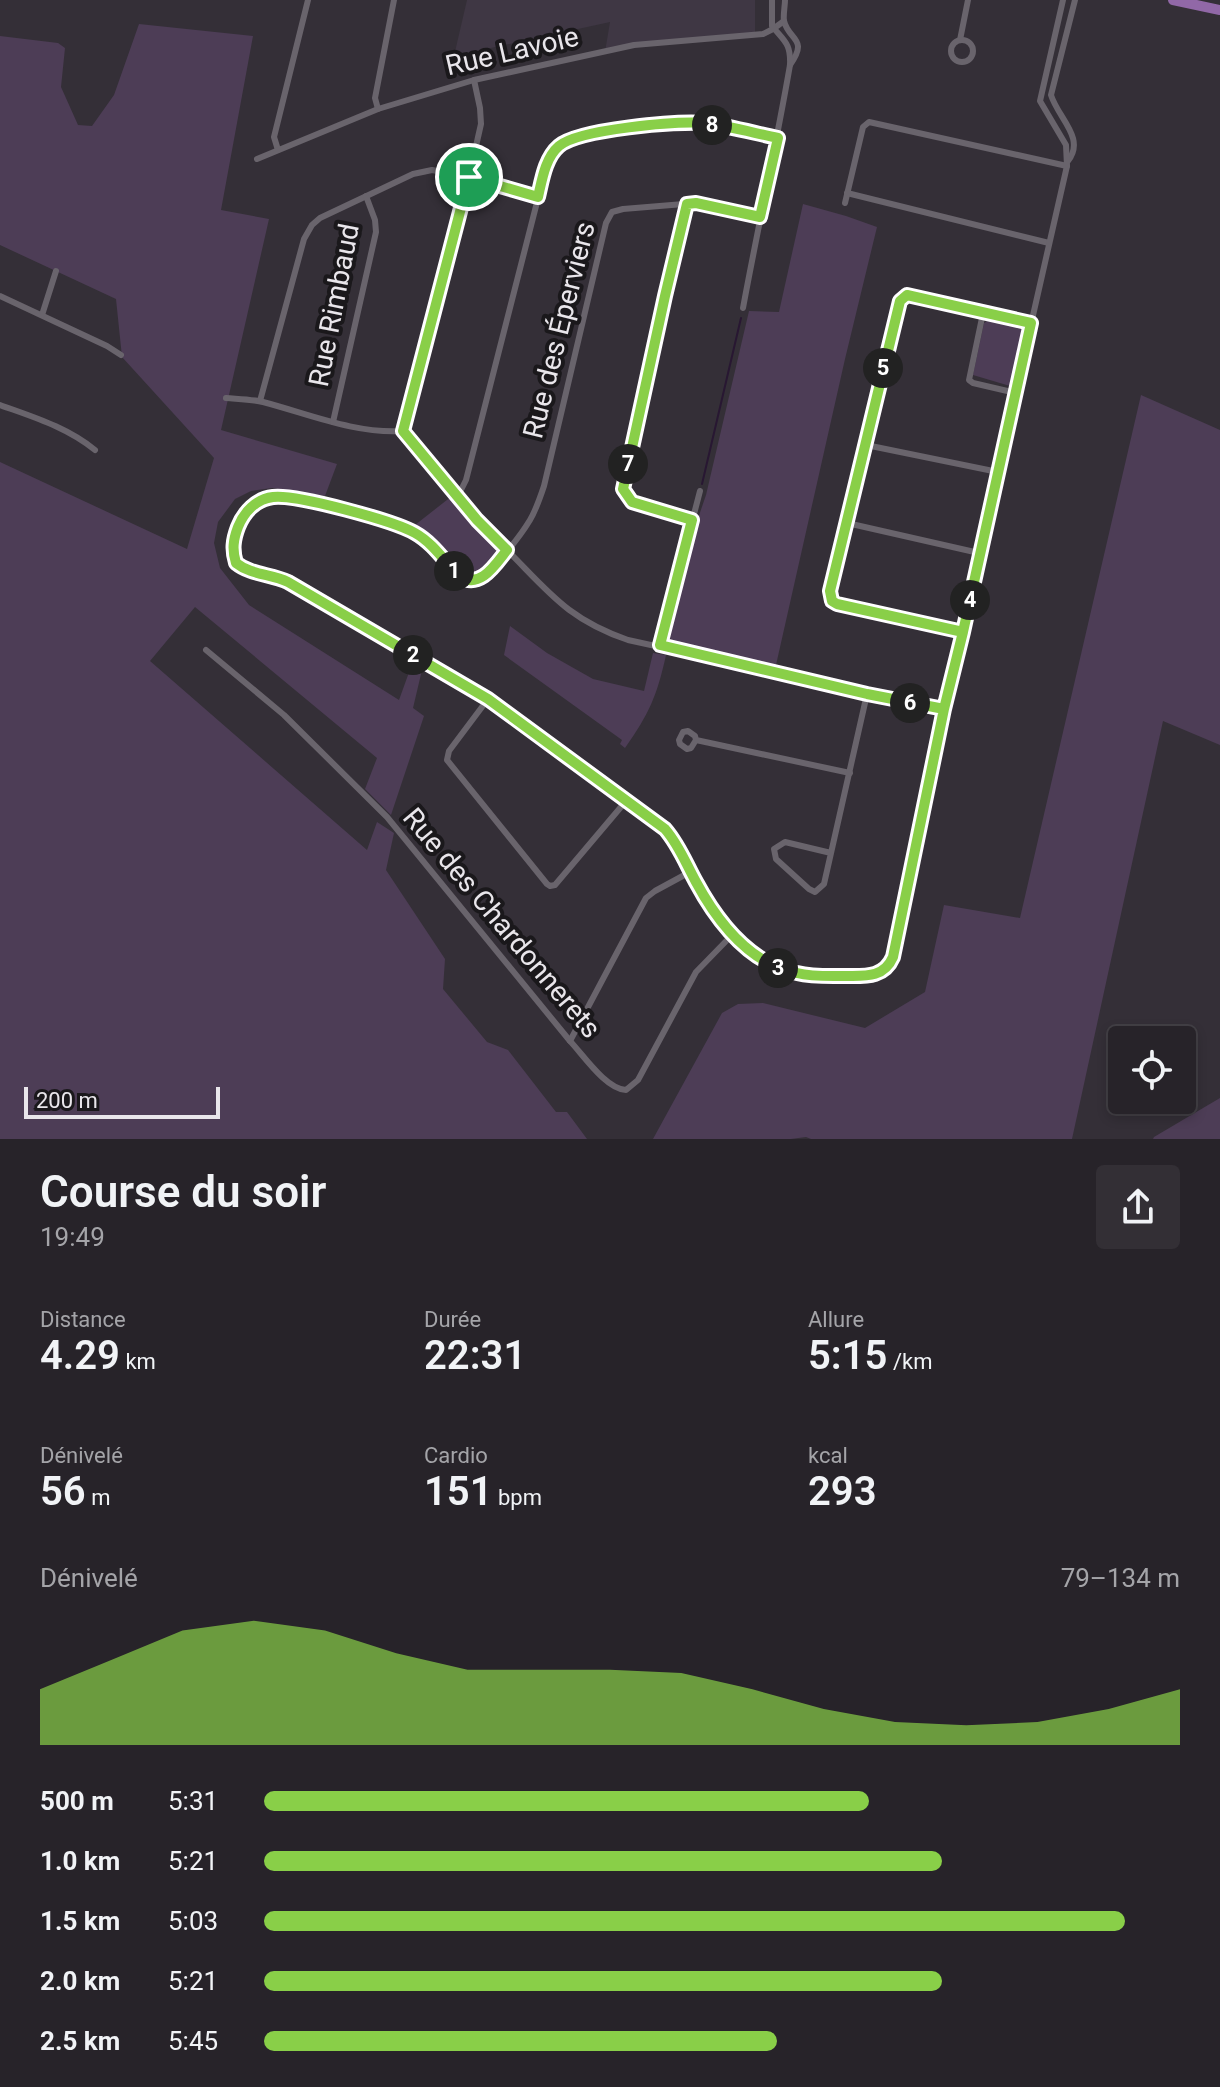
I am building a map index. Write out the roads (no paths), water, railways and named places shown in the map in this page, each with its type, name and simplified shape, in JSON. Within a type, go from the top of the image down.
[{"type":"main road","points":[[1173,0],[1220,10]]},
{"type":"street","points":[[278,150],[274,137],[308,0]]},
{"type":"street","points":[[378,109],[375,98],[394,0]]},
{"type":"street","points":[[743,308],[790,65],[787,42],[772,26],[772,0]]},
{"type":"street","points":[[785,0],[784,21],[798,43],[797,53],[790,65]]},
{"type":"street","points":[[960,40],[968,0]]},
{"type":"street","points":[[626,801],[555,885],[547,884],[447,760],[449,751],[488,699],[626,801],[671,836],[713,913],[766,962],[800,974],[869,976],[881,972],[893,957],[944,709],[1067,164],[1066,145],[1040,101],[1063,0]]},
{"type":"street","points":[[1067,164],[1074,140],[1051,95],[1075,0]]},
{"type":"street","name":"Rue Lavoie","points":[[257,159],[378,109],[474,80],[634,45],[755,35],[773,29],[784,21]]},
{"type":"street","points":[[403,431],[481,124],[474,80]]},
{"type":"street","points":[[1044,83],[1054,85]]},
{"type":"street","points":[[845,203],[863,127],[869,122],[1067,164]]},
{"type":"street","points":[[458,496],[466,480],[538,197],[550,157],[560,145],[573,138],[628,126],[704,123],[778,138]]},
{"type":"street","points":[[260,401],[304,239],[320,218],[423,171],[444,171],[538,197]]},
{"type":"street","points":[[847,193],[1049,243]]},
{"type":"street","name":"Rue Rimbaud","points":[[333,422],[376,232],[366,196]]},
{"type":"street","name":"Rue des Éperviers","points":[[488,699],[288,582],[242,568],[236,563],[233,550],[241,519],[246,511],[265,499],[287,496],[402,527],[422,538],[465,580],[480,579],[528,523],[544,486],[608,218],[612,212],[696,203],[760,217]]},
{"type":"street","points":[[687,204],[623,489],[632,502],[692,520]]},
{"type":"street","points":[[42,315],[56,271]]},
{"type":"street","points":[[963,632],[837,604],[832,601],[830,591],[903,297],[907,295],[1031,323]]},
{"type":"street","points":[[0,296],[121,355]]},
{"type":"street","points":[[983,313],[969,380],[1016,393]]},
{"type":"street","points":[[226,398],[260,401],[373,431],[403,431],[477,520],[555,600],[591,625],[618,636],[944,709]]},
{"type":"street","points":[[0,405],[66,430],[95,450]]},
{"type":"street","points":[[866,445],[998,472]]},
{"type":"street","points":[[660,645],[700,491]]},
{"type":"street","points":[[847,523],[979,553]]},
{"type":"street","name":"Rue des Chardonnerets","points":[[206,650],[284,715],[387,817],[570,1041],[617,1089],[626,1090],[638,1080],[696,972],[733,934]]},
{"type":"street","points":[[831,853],[785,842],[774,849],[776,859],[809,889],[815,892],[824,884],[867,694]]},
{"type":"street","points":[[696,740],[850,773]]},
{"type":"street","points":[[570,1041],[646,898],[690,872]]},
{"type":"waterway","points":[[702,484],[741,318]]}]
